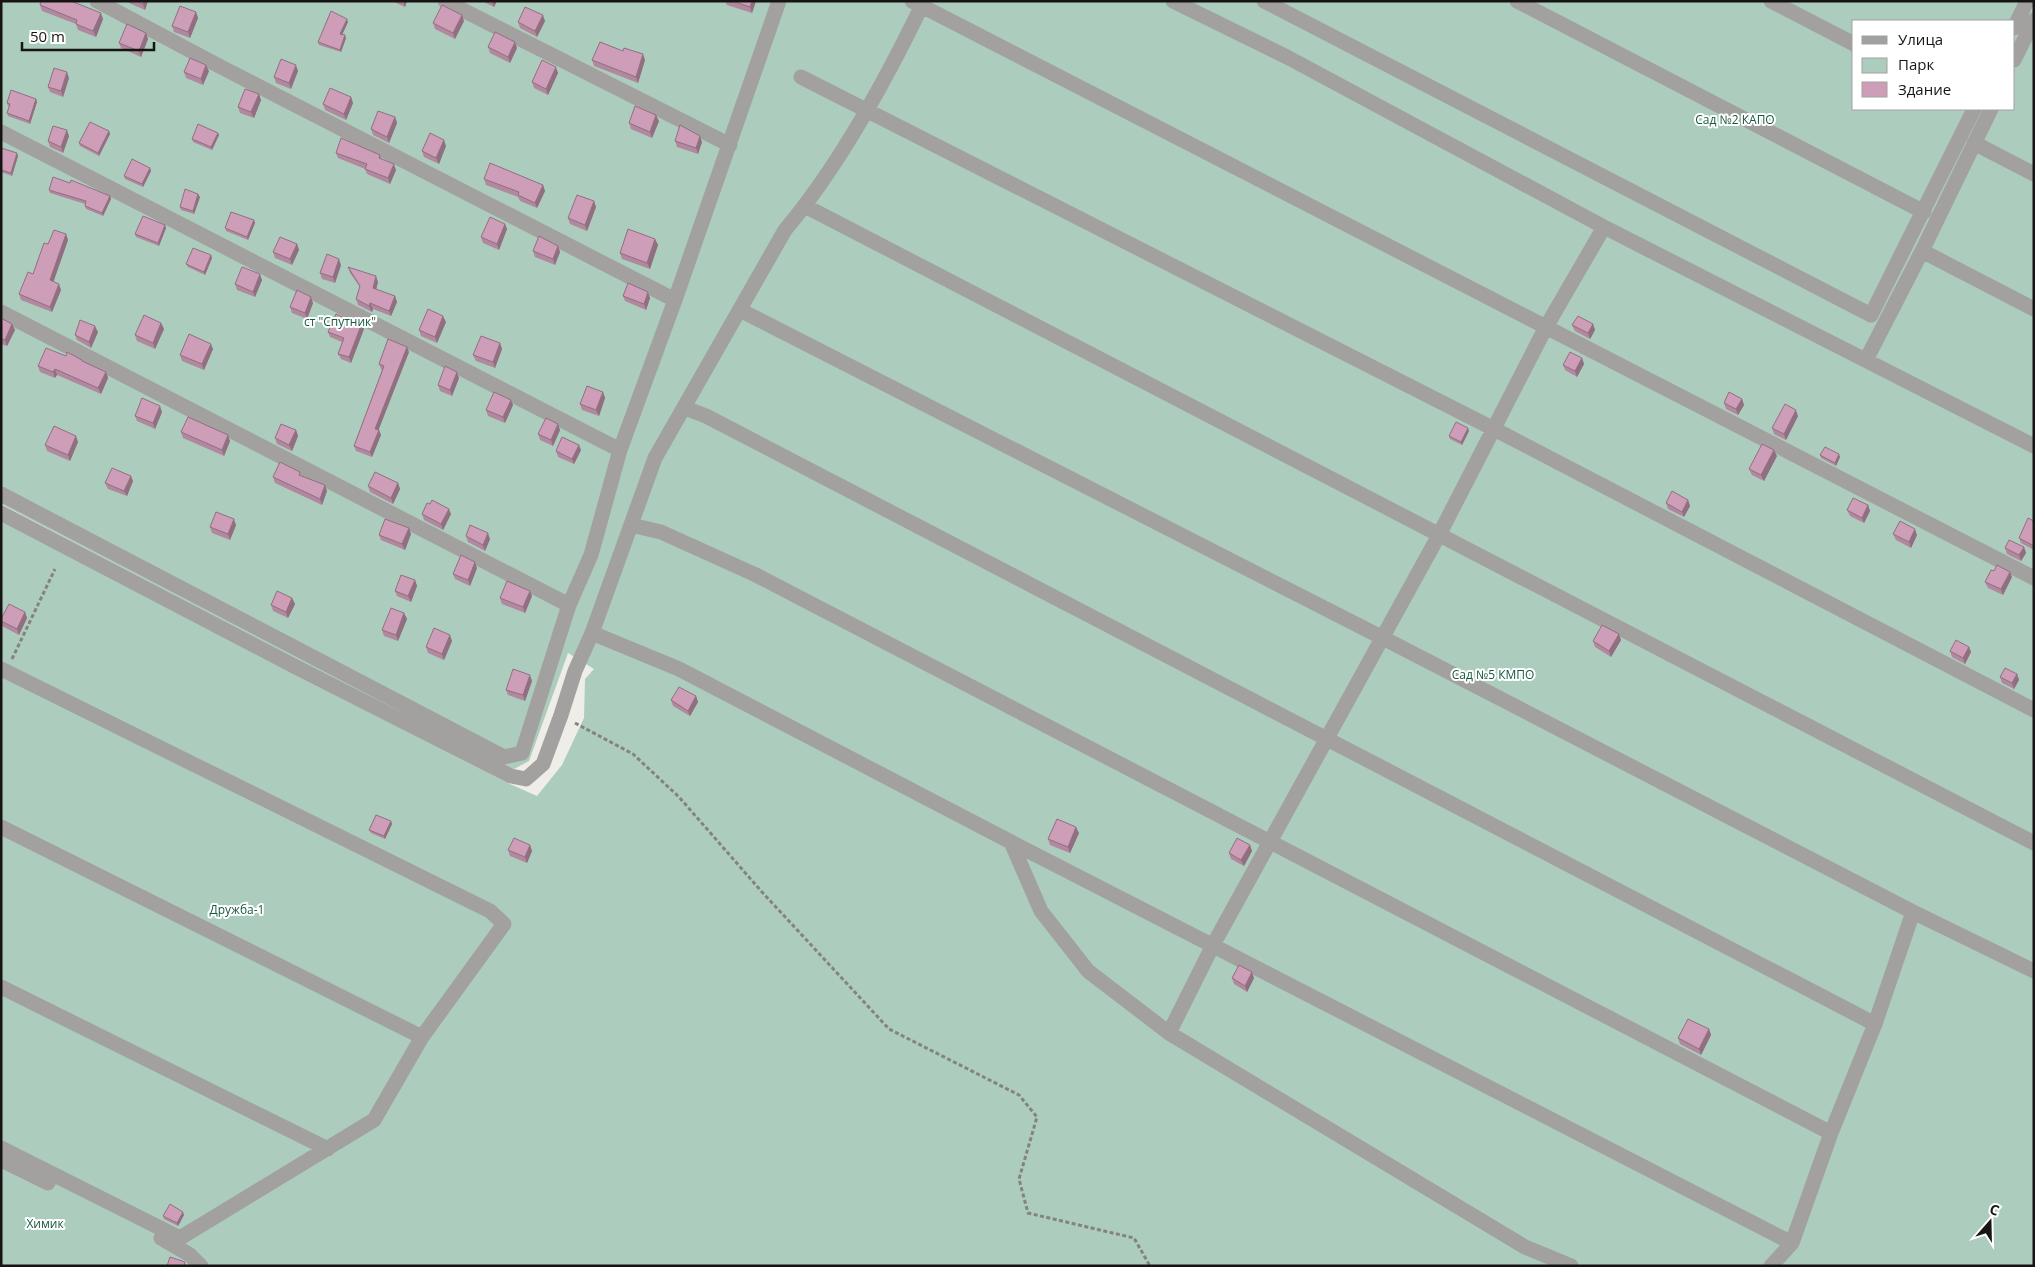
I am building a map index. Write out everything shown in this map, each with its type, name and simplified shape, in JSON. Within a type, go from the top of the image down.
[{"type":"street","points":[[97,1],[221,67],[675,300]]},
{"type":"street","points":[[445,1],[730,146]]},
{"type":"street","points":[[1,494],[504,758],[522,753],[569,605],[591,555],[620,450],[730,146],[779,1]]},
{"type":"street","points":[[1173,1],[1287,57],[1604,227],[2034,446]]},
{"type":"street","points":[[1264,1],[1871,316],[1974,110]]},
{"type":"street","points":[[1517,1],[1924,212]]},
{"type":"street","points":[[1771,1],[1852,43]]},
{"type":"street","points":[[2024,36],[2025,2]]},
{"type":"street","points":[[1,513],[292,665],[512,776],[526,779],[543,764],[575,671],[592,633],[655,458],[785,230],[805,206],[868,110],[920,3],[2034,578]]},
{"type":"street","points":[[2015,58],[2024,36],[2034,20]]},
{"type":"street","points":[[801,77],[1494,429],[2034,710]]},
{"type":"street","points":[[1866,360],[1922,251],[1990,110]]},
{"type":"street","points":[[1,132],[620,450]]},
{"type":"street","points":[[1974,143],[2034,174]]},
{"type":"street","points":[[805,206],[2034,843]]},
{"type":"street","points":[[1169,1033],[1214,945],[1326,738],[1439,535],[1546,327],[1604,227]]},
{"type":"street","points":[[1922,251],[2034,309]]},
{"type":"street","points":[[740,310],[1383,638],[1914,912],[2034,971]]},
{"type":"street","points":[[1,312],[569,605]]},
{"type":"street","points":[[684,408],[706,416],[1875,1024]]},
{"type":"street","points":[[631,525],[661,532],[756,575],[1832,1133]]},
{"type":"street","points":[[592,633],[679,669],[1011,842],[1792,1243]]},
{"type":"street","points":[[1,1148],[180,1238],[374,1120],[422,1037],[504,924],[490,911],[4,670]]},
{"type":"street","points":[[1,827],[422,1037]]},
{"type":"street","points":[[1011,842],[1041,911],[1088,971],[1169,1033],[1525,1247],[1571,1266]]},
{"type":"street","points":[[1771,1266],[1792,1243],[1832,1133],[1875,1024],[1914,912]]},
{"type":"street","points":[[1,987],[328,1149]]},
{"type":"street","points":[[1,1160],[158,1236],[190,1255],[201,1266]]},
{"type":"path","points":[[4,670],[56,569]]},
{"type":"path","points":[[561,716],[633,754],[679,797],[762,892],[889,1029],[1019,1095],[1037,1117],[1019,1179],[1028,1213],[1134,1238],[1150,1266]]},
{"type":"green space","points":[[1,1],[2034,1],[2034,1266],[1,1266],[1,520],[510,784],[537,796],[562,765],[584,718],[585,679],[594,669],[568,653],[529,761],[514,769],[293,658],[1,504]]},
{"type":"building","points":[[41,1],[71,1],[101,13],[93,31],[76,24],[77,20],[40,5]]},
{"type":"building","points":[[732,1],[752,1],[750,7]]},
{"type":"building","points":[[442,5],[462,15],[453,33],[433,23]]},
{"type":"building","points":[[180,6],[196,12],[188,32],[172,26]]},
{"type":"building","points":[[525,7],[543,15],[535,31],[518,22]]},
{"type":"building","points":[[331,11],[347,19],[340,34],[345,35],[340,50],[318,42]]},
{"type":"building","points":[[127,24],[146,33],[139,51],[119,43]]},
{"type":"building","points":[[495,32],[515,42],[508,57],[488,47]]},
{"type":"building","points":[[600,42],[623,51],[624,48],[643,54],[636,77],[592,60]]},
{"type":"building","points":[[190,58],[206,65],[201,79],[184,72]]},
{"type":"building","points":[[281,59],[296,65],[289,83],[274,77]]},
{"type":"building","points":[[542,60],[556,67],[546,89],[532,82]]},
{"type":"building","points":[[54,68],[67,72],[61,91],[48,87]]},
{"type":"building","points":[[330,88],[351,97],[344,114],[323,104]]},
{"type":"building","points":[[245,89],[259,94],[251,112],[238,107]]},
{"type":"building","points":[[11,90],[36,99],[29,121],[7,113],[10,104],[7,103]]},
{"type":"building","points":[[635,106],[656,115],[650,132],[629,123]]},
{"type":"building","points":[[378,111],[395,117],[387,137],[371,129]]},
{"type":"building","points":[[90,122],[109,131],[98,153],[79,143]]},
{"type":"building","points":[[198,124],[218,133],[211,147],[192,139]]},
{"type":"building","points":[[680,125],[700,136],[696,148],[675,141]]},
{"type":"building","points":[[53,126],[67,130],[61,147],[48,141]]},
{"type":"building","points":[[430,133],[444,140],[436,158],[422,151]]},
{"type":"building","points":[[341,138],[380,155],[379,158],[394,164],[388,178],[365,169],[367,164],[336,153]]},
{"type":"building","points":[[1,148],[17,153],[11,173],[1,170]]},
{"type":"building","points":[[132,159],[150,168],[142,184],[124,176]]},
{"type":"building","points":[[490,163],[543,185],[535,203],[518,195],[519,192],[484,179]]},
{"type":"building","points":[[53,177],[70,183],[71,180],[110,196],[102,213],[85,206],[86,201],[49,190]]},
{"type":"building","points":[[185,189],[198,194],[193,211],[180,207]]},
{"type":"building","points":[[577,195],[594,201],[585,225],[568,218]]},
{"type":"building","points":[[231,212],[254,220],[247,237],[225,228]]},
{"type":"building","points":[[143,216],[165,225],[158,243],[135,234]]},
{"type":"building","points":[[490,217],[505,224],[497,244],[481,237]]},
{"type":"building","points":[[628,229],[655,239],[647,263],[620,253]]},
{"type":"building","points":[[54,230],[66,234],[50,280],[59,284],[50,307],[19,294],[28,272],[33,274],[44,243],[48,244]]},
{"type":"building","points":[[539,236],[558,246],[553,259],[533,251]]},
{"type":"building","points":[[280,237],[297,244],[290,259],[273,252]]},
{"type":"building","points":[[193,248],[211,255],[204,272],[186,264]]},
{"type":"building","points":[[327,254],[339,259],[333,277],[320,273]]},
{"type":"building","points":[[242,267],[260,274],[253,292],[235,284]]},
{"type":"building","points":[[348,267],[376,276],[373,288],[395,296],[389,311],[370,303],[369,306],[356,299],[360,286]]},
{"type":"building","points":[[628,283],[648,292],[644,304],[623,296]]},
{"type":"building","points":[[297,290],[311,297],[305,313],[290,307]]},
{"type":"building","points":[[428,309],[443,316],[435,337],[419,330]]},
{"type":"building","points":[[336,314],[349,320],[350,317],[362,323],[349,357],[338,354],[344,338],[328,332]]},
{"type":"building","points":[[144,315],[161,323],[153,343],[135,335]]},
{"type":"building","points":[[1578,316],[1593,324],[1588,333],[1572,325]]},
{"type":"building","points":[[1,318],[12,324],[5,340],[1,339]]},
{"type":"building","points":[[80,320],[95,326],[89,342],[75,335]]},
{"type":"building","points":[[189,334],[211,344],[202,364],[180,355]]},
{"type":"building","points":[[481,336],[500,343],[493,362],[473,355]]},
{"type":"building","points":[[388,339],[407,347],[375,429],[379,430],[370,452],[354,446],[384,366],[379,364]]},
{"type":"building","points":[[46,348],[66,356],[67,352],[106,372],[98,388],[55,369],[53,372],[38,366]]},
{"type":"building","points":[[1570,352],[1582,358],[1575,371],[1563,365]]},
{"type":"building","points":[[445,366],[457,372],[450,390],[438,385]]},
{"type":"building","points":[[587,386],[603,392],[596,410],[580,404]]},
{"type":"building","points":[[494,392],[511,400],[503,417],[486,410]]},
{"type":"building","points":[[1729,392],[1742,399],[1736,409],[1724,403]]},
{"type":"building","points":[[142,398],[160,406],[153,423],[135,416]]},
{"type":"building","points":[[1785,404],[1796,410],[1784,434],[1772,428]]},
{"type":"building","points":[[188,417],[228,435],[222,450],[181,432]]},
{"type":"building","points":[[546,418],[558,424],[551,440],[538,434]]},
{"type":"building","points":[[1456,422],[1468,428],[1461,442],[1449,436]]},
{"type":"building","points":[[281,424],[296,430],[289,445],[275,438]]},
{"type":"building","points":[[54,426],[76,436],[68,455],[45,445]]},
{"type":"building","points":[[562,437],[579,445],[572,459],[556,451]]},
{"type":"building","points":[[1762,444],[1774,450],[1761,475],[1749,469]]},
{"type":"building","points":[[1825,447],[1839,454],[1835,463],[1820,455]]},
{"type":"building","points":[[280,462],[300,472],[299,475],[325,485],[320,499],[273,477]]},
{"type":"building","points":[[112,468],[131,476],[124,491],[105,483]]},
{"type":"building","points":[[375,472],[398,483],[391,498],[368,486]]},
{"type":"building","points":[[1672,491],[1688,500],[1682,512],[1666,503]]},
{"type":"building","points":[[1853,498],[1868,505],[1862,518],[1847,510]]},
{"type":"building","points":[[432,500],[449,509],[441,524],[422,514],[427,503],[430,504]]},
{"type":"building","points":[[216,512],[234,519],[228,534],[210,527]]},
{"type":"building","points":[[2028,518],[2034,521],[2034,546],[2019,538]]},
{"type":"building","points":[[385,519],[409,528],[402,544],[379,535]]},
{"type":"building","points":[[1900,521],[1915,529],[1909,542],[1893,534]]},
{"type":"building","points":[[470,525],[488,533],[483,545],[466,536]]},
{"type":"building","points":[[2009,540],[2024,547],[2019,555],[2005,548]]},
{"type":"building","points":[[461,555],[475,562],[468,580],[453,574]]},
{"type":"building","points":[[1997,565],[2010,572],[2001,589],[1985,582],[1991,570],[1994,571]]},
{"type":"building","points":[[401,575],[415,580],[408,596],[395,591]]},
{"type":"building","points":[[507,581],[530,591],[523,607],[500,598]]},
{"type":"building","points":[[277,591],[292,598],[286,612],[271,605]]},
{"type":"building","points":[[9,604],[25,612],[17,629],[1,621]]},
{"type":"building","points":[[391,608],[404,613],[396,635],[382,630]]},
{"type":"building","points":[[1602,625],[1619,634],[1609,651],[1593,641]]},
{"type":"building","points":[[434,628],[450,635],[442,654],[426,647]]},
{"type":"building","points":[[1956,640],[1969,647],[1963,658],[1950,651]]},
{"type":"building","points":[[2005,668],[2017,674],[2012,683],[2000,677]]},
{"type":"building","points":[[513,669],[530,675],[523,695],[506,690]]},
{"type":"building","points":[[679,687],[696,696],[688,711],[671,700]]},
{"type":"building","points":[[376,815],[391,821],[384,836],[369,830]]},
{"type":"building","points":[[1057,819],[1076,827],[1068,847],[1048,839]]},
{"type":"building","points":[[514,838],[530,845],[525,857],[508,850]]},
{"type":"building","points":[[1237,838],[1250,845],[1241,860],[1229,853]]},
{"type":"building","points":[[1239,965],[1252,972],[1245,986],[1232,978]]},
{"type":"building","points":[[1688,1019],[1709,1029],[1699,1049],[1678,1038]]},
{"type":"building","points":[[170,1204],[183,1212],[177,1223],[163,1216]]},
{"type":"building","points":[[170,1257],[185,1262],[184,1266],[167,1266]]},
{"type":"park label","name":"Сад №2 КАПО","points":[[1735,119]]},
{"type":"park label","name":"ст \"Спутник\"","points":[[340,321]]},
{"type":"park label","name":"Сад №5 КМПО","points":[[1493,674]]},
{"type":"park label","name":"Дружба-1","points":[[237,909]]},
{"type":"park label","name":"Химик","points":[[45,1223]]}]
